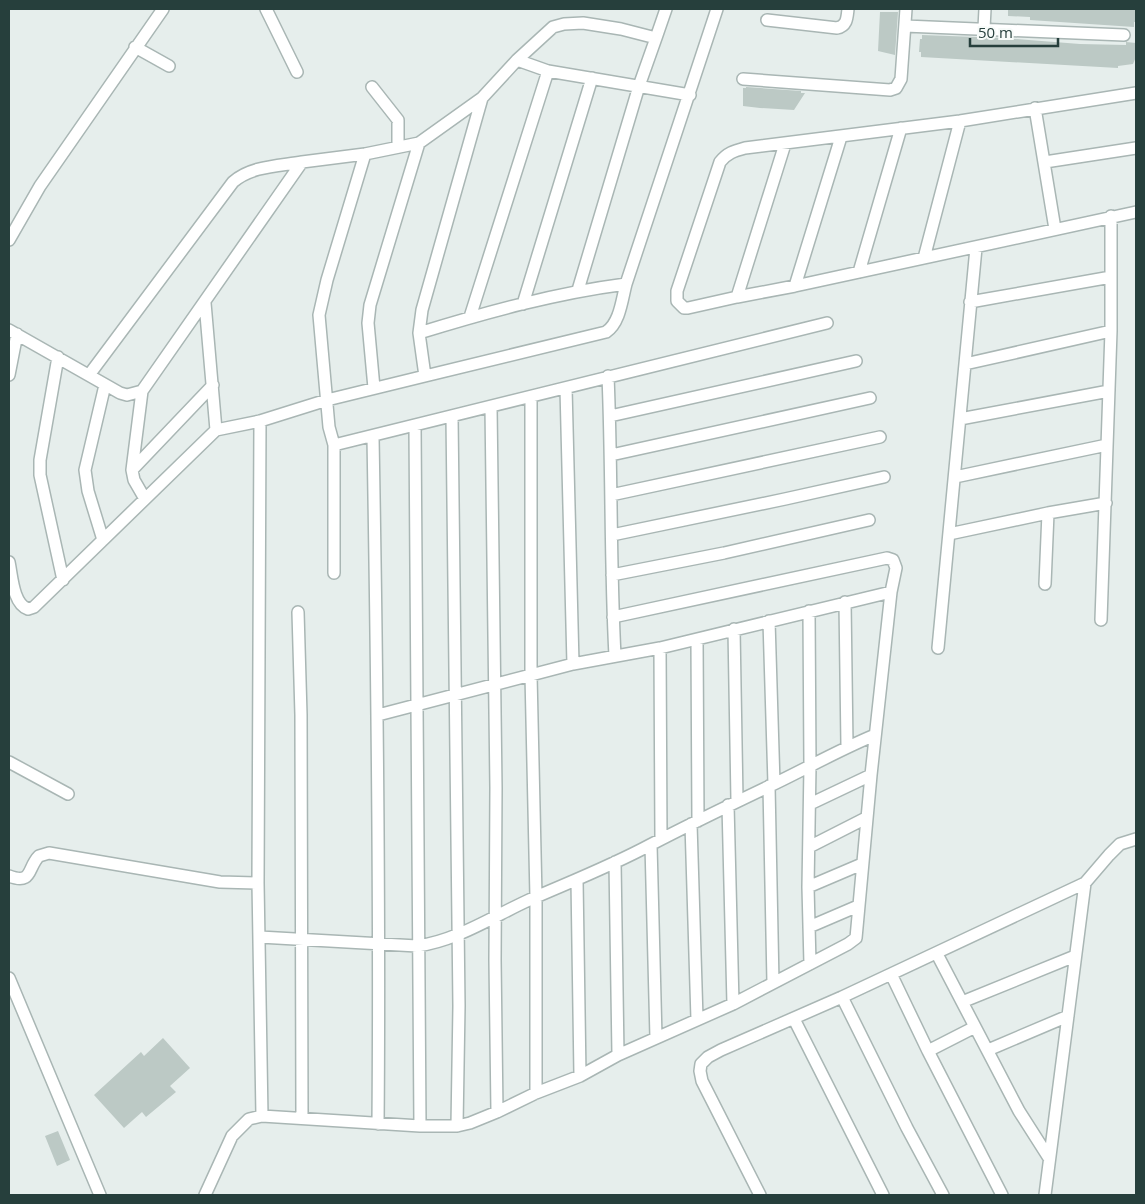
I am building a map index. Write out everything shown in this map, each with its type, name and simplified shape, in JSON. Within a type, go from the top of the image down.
[{"type":"street","points":[[9,240],[40,186],[162,9]]},
{"type":"street","points":[[266,9],[298,72]]},
{"type":"street","points":[[578,290],[639,86],[666,9]]},
{"type":"street","points":[[9,562],[17,598],[24,608],[28,609],[39,604],[216,430],[260,421],[327,400],[374,388],[606,332],[612,328],[717,9]]},
{"type":"street","points":[[767,20],[837,28],[845,24],[848,9]]},
{"type":"street","points":[[743,79],[890,90],[896,88],[901,79],[906,9]]},
{"type":"street","points":[[984,28],[985,9]]},
{"type":"street","points":[[89,375],[232,182],[239,176],[253,170],[365,154],[419,142],[482,98],[517,60],[552,27],[583,23],[621,29],[656,38]]},
{"type":"street","points":[[905,26],[1124,35]]},
{"type":"street","points":[[135,47],[170,66]]},
{"type":"street","points":[[517,60],[548,71],[690,95]]},
{"type":"street","points":[[470,317],[548,71]]},
{"type":"street","points":[[523,304],[592,78]]},
{"type":"street","points":[[372,87],[398,120],[398,147]]},
{"type":"street","points":[[1136,93],[960,121],[739,149],[726,154],[720,162],[677,291],[677,301],[684,308],[976,248],[1111,216],[1136,212]]},
{"type":"street","points":[[425,376],[419,333],[422,310],[482,98]]},
{"type":"street","points":[[1035,108],[1055,229]]},
{"type":"street","points":[[924,258],[960,121]]},
{"type":"street","points":[[859,272],[900,128]]},
{"type":"street","points":[[795,286],[842,136]]},
{"type":"street","points":[[374,388],[368,323],[370,306],[419,142]]},
{"type":"street","points":[[737,296],[784,144]]},
{"type":"street","points":[[1045,162],[1136,148]]},
{"type":"street","points":[[334,573],[334,445],[329,426],[319,315],[327,280],[365,154]]},
{"type":"street","points":[[146,499],[134,480],[132,470],[142,391],[302,162]]},
{"type":"street","points":[[1101,620],[1111,331],[1111,216]]},
{"type":"street","points":[[938,648],[976,248]]},
{"type":"street","points":[[970,302],[1111,277]]},
{"type":"street","points":[[419,333],[470,317],[578,290],[626,284]]},
{"type":"street","points":[[205,303],[216,430]]},
{"type":"street","points":[[334,445],[531,398],[608,376],[827,323]]},
{"type":"street","points":[[965,364],[1111,331]]},
{"type":"street","points":[[9,375],[13,332],[120,393],[135,394],[142,391]]},
{"type":"street","points":[[58,357],[40,460],[40,475],[63,580]]},
{"type":"street","points":[[610,416],[856,361]]},
{"type":"street","points":[[608,376],[615,656]]},
{"type":"street","points":[[103,540],[88,491],[85,470],[105,385]]},
{"type":"street","points":[[132,470],[212,385]]},
{"type":"street","points":[[566,388],[573,664]]},
{"type":"street","points":[[960,419],[1109,390]]},
{"type":"street","points":[[531,398],[531,675],[536,897],[536,1093]]},
{"type":"street","points":[[611,455],[870,398]]},
{"type":"street","points":[[491,407],[497,1112]]},
{"type":"street","points":[[452,416],[459,1006],[457,1126]]},
{"type":"street","points":[[260,421],[258,883],[262,1116]]},
{"type":"street","points":[[415,426],[420,1126]]},
{"type":"street","points":[[373,437],[380,944],[378,1124]]},
{"type":"street","points":[[611,495],[880,437]]},
{"type":"street","points":[[955,477],[1107,445]]},
{"type":"street","points":[[612,535],[884,477]]},
{"type":"street","points":[[949,534],[1106,503]]},
{"type":"street","points":[[1045,584],[1048,513]]},
{"type":"street","points":[[612,575],[724,553],[869,520]]},
{"type":"street","points":[[205,1195],[232,1136],[249,1119],[262,1116],[378,1124],[457,1126],[497,1112],[536,1093],[580,1076],[618,1055],[733,1004],[848,944],[856,938],[866,818],[896,568],[893,560],[886,558],[613,617]]},
{"type":"street","points":[[378,715],[573,664],[660,648],[892,592]]},
{"type":"street","points":[[845,602],[847,746]]},
{"type":"street","points":[[298,612],[301,715],[302,1118]]},
{"type":"street","points":[[809,612],[810,804],[808,887],[810,964]]},
{"type":"street","points":[[769,621],[773,983]]},
{"type":"street","points":[[733,1004],[732,803],[734,629]]},
{"type":"street","points":[[697,639],[695,822],[697,1019]]},
{"type":"street","points":[[656,1038],[656,842],[660,648]]},
{"type":"street","points":[[260,937],[418,946],[458,935],[496,915],[615,862],[847,746],[875,735]]},
{"type":"street","points":[[9,762],[68,794]]},
{"type":"street","points":[[810,804],[871,775]]},
{"type":"street","points":[[809,847],[866,818]]},
{"type":"street","points":[[760,1195],[702,1082],[700,1071],[702,1064],[708,1057],[937,954],[1085,884],[1108,855],[1120,844],[1136,839]]},
{"type":"street","points":[[9,876],[18,880],[28,876],[36,859],[49,853],[220,882],[258,883]]},
{"type":"street","points":[[615,862],[618,1055]]},
{"type":"street","points":[[808,887],[862,864]]},
{"type":"street","points":[[577,880],[580,1076]]},
{"type":"street","points":[[1045,1195],[1085,884]]},
{"type":"street","points":[[809,927],[858,906]]},
{"type":"street","points":[[937,954],[1019,1111],[1049,1158]]},
{"type":"street","points":[[962,1002],[1075,956]]},
{"type":"street","points":[[891,974],[1002,1195]]},
{"type":"street","points":[[9,978],[100,1195]]},
{"type":"street","points":[[842,997],[907,1128],[943,1195]]},
{"type":"street","points":[[988,1050],[1068,1016]]},
{"type":"street","points":[[794,1019],[883,1195]]},
{"type":"street","points":[[928,1051],[976,1027]]},
{"type":"building","points":[[1008,9],[1136,10],[1134,27],[1030,20],[1030,17],[1008,16]]},
{"type":"building","points":[[880,12],[898,12],[895,55],[878,51]]},
{"type":"building","points":[[922,35],[1003,38],[1080,44],[1126,45],[1126,42],[1136,43],[1136,57],[1133,64],[1118,66],[1118,68],[921,57],[921,52],[919,52]]},
{"type":"building","points":[[743,88],[801,91],[801,93],[805,93],[794,110],[760,108],[743,106]]},
{"type":"building","points":[[163,1038],[190,1068],[170,1086],[176,1092],[146,1117],[142,1112],[124,1128],[94,1095],[141,1052],[144,1056]]},
{"type":"building","points":[[58,1131],[70,1160],[57,1166],[45,1136]]}]
